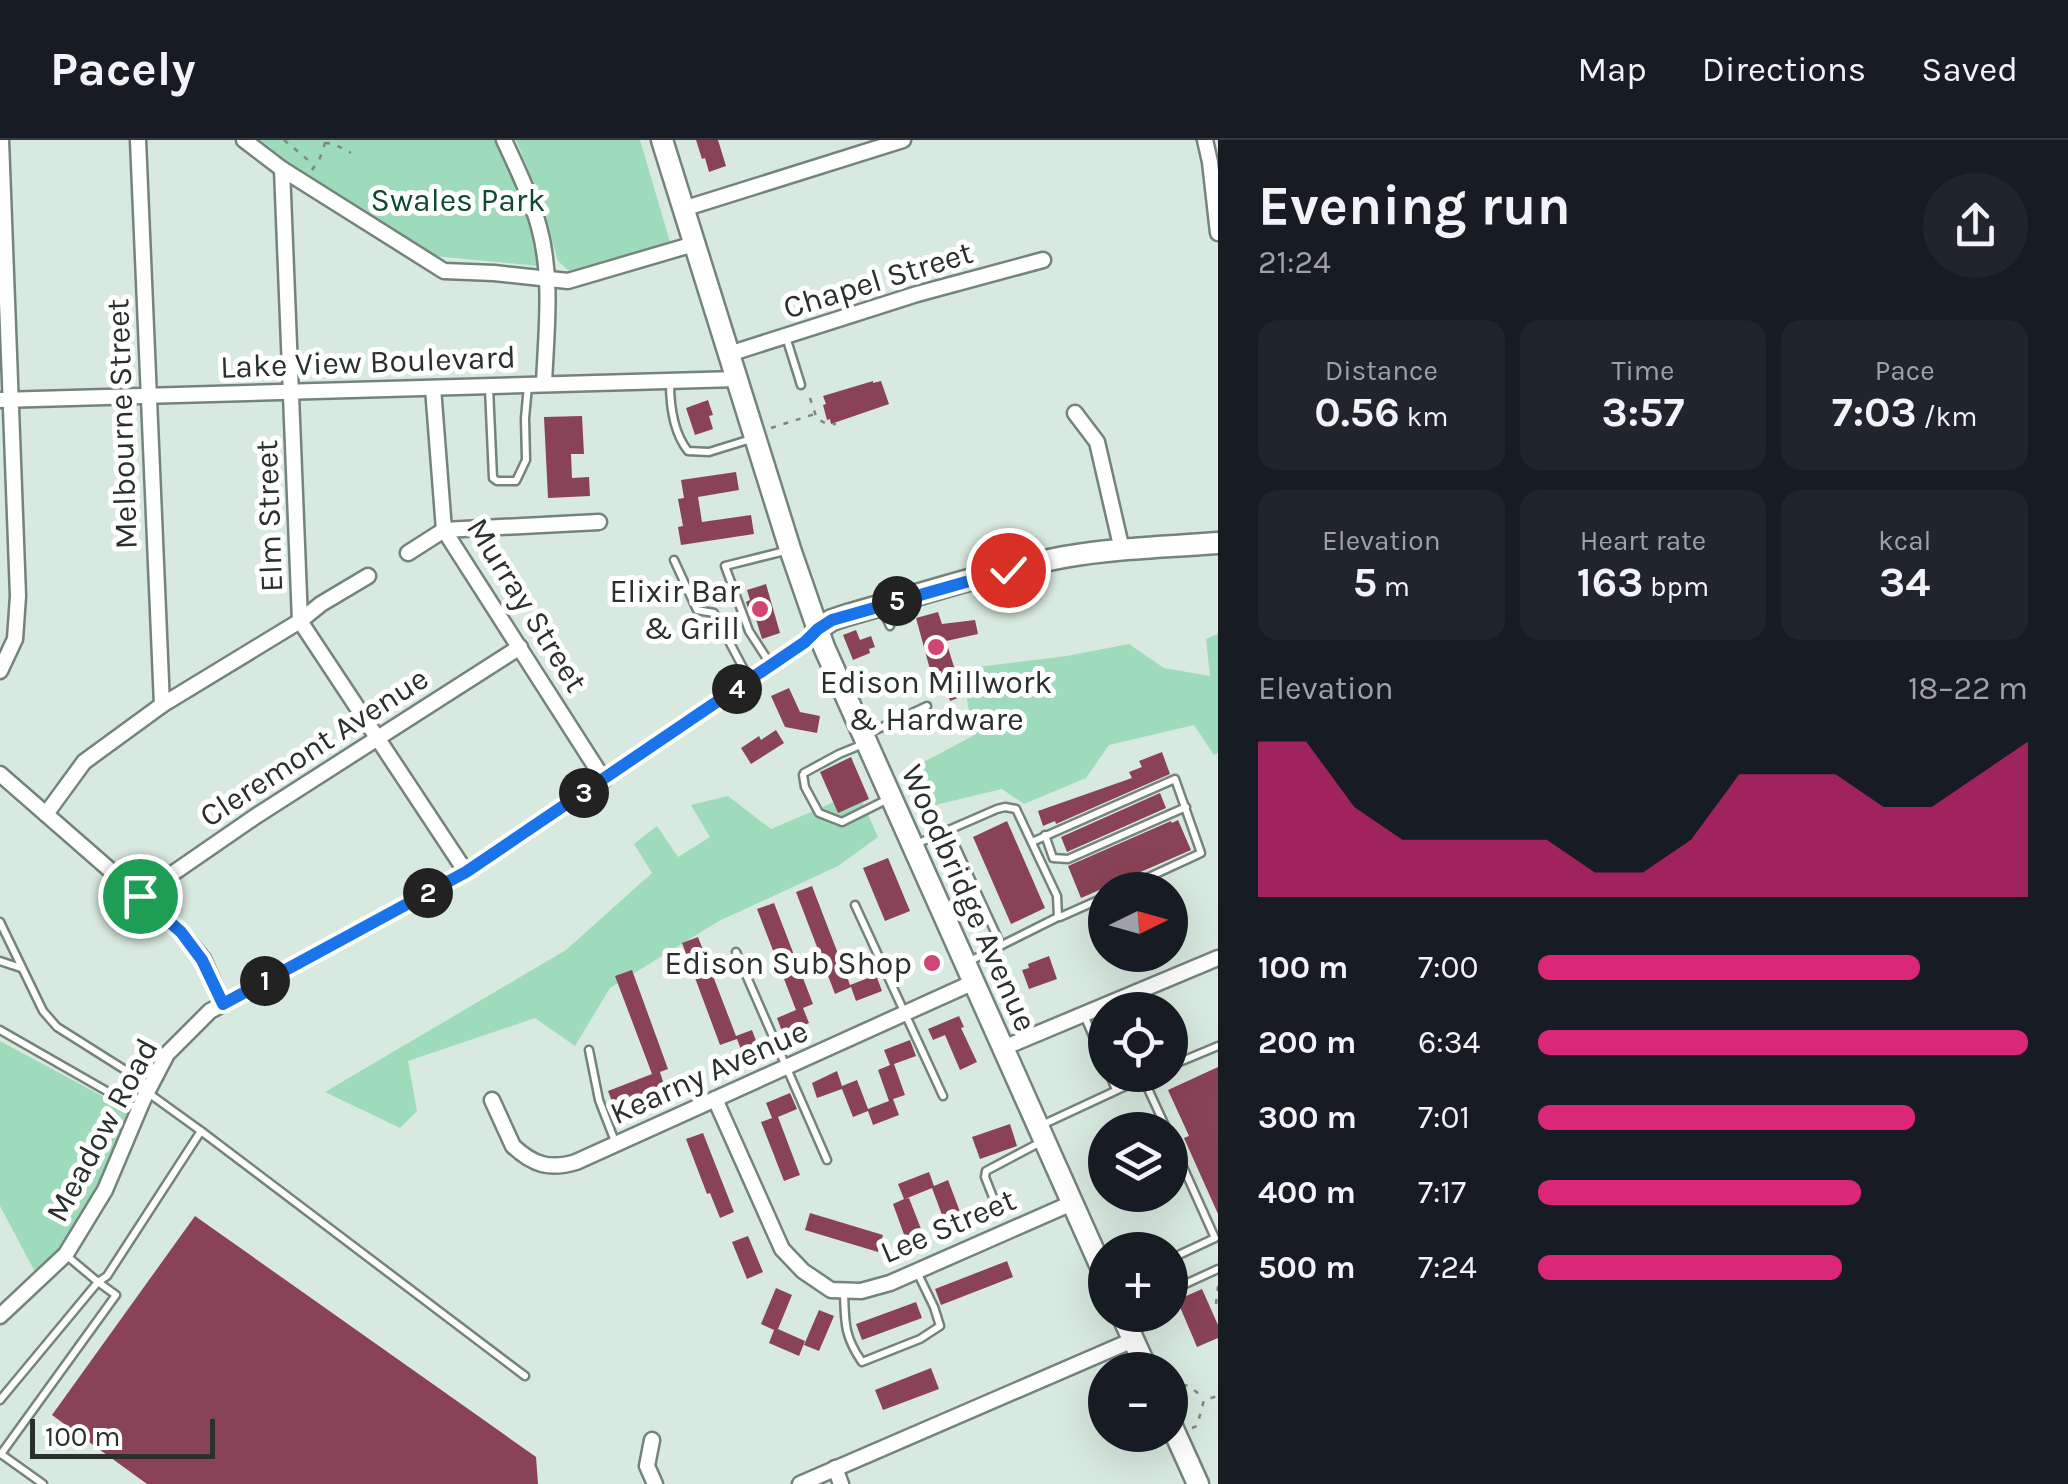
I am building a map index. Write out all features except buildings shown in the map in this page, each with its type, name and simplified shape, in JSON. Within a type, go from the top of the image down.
[{"type":"main road","name":"Woodbridge Avenue","points":[[662,140],[737,380],[763,433],[790,549],[818,629],[1088,1238]]},
{"type":"main road","points":[[818,629],[832,620],[881,605],[1028,565],[1122,550],[1218,543]]},
{"type":"main road","points":[[1130,1332],[1139,1352]]},
{"type":"main road","points":[[1184,1452],[1198,1484]]},
{"type":"street","points":[[0,140],[5,399],[18,596],[15,639],[0,671]]},
{"type":"street","name":"Melbourne Street","points":[[138,140],[162,705]]},
{"type":"street","points":[[244,140],[282,169],[444,270],[568,281],[694,244]]},
{"type":"street","points":[[504,140],[540,230],[546,278],[544,384]]},
{"type":"street","points":[[683,209],[903,140]]},
{"type":"street","points":[[1205,140],[1218,233]]},
{"type":"street","name":"Elm Street","points":[[282,169],[300,621],[466,872]]},
{"type":"street","name":"Chapel Street","points":[[729,354],[917,294],[1043,260]]},
{"type":"street","name":"Lake View Boulevard","points":[[5,399],[737,380]]},
{"type":"street","name":"Murray Street","points":[[434,388],[444,530],[604,780]]},
{"type":"street","points":[[1075,413],[1097,442],[1122,550]]},
{"type":"street","points":[[408,553],[444,530],[599,522]]},
{"type":"street","points":[[46,814],[84,762],[162,705],[368,576]]},
{"type":"street","name":"Meadow Road","points":[[0,1316],[66,1255],[105,1190],[167,1054],[210,1011],[466,872],[750,680],[818,629]]},
{"type":"street","name":"Cleremont Avenue","points":[[140,896],[256,816],[520,647]]},
{"type":"street","points":[[0,774],[181,932],[202,960],[223,1004]]},
{"type":"street","points":[[1003,1048],[1218,958]]},
{"type":"street","name":"Kearny Avenue","points":[[492,1100],[513,1146],[552,1167],[576,1162],[906,1013],[970,973]]},
{"type":"street","name":"Lee Street","points":[[715,1099],[782,1249],[803,1272],[831,1290],[861,1291],[890,1282],[1072,1203]]},
{"type":"street","points":[[800,1484],[1134,1340]]},
{"type":"street","points":[[652,1440],[647,1466],[655,1484]]},
{"type":"street","points":[[835,1468],[841,1484]]},
{"type":"lane","points":[[786,336],[800,385]]},
{"type":"lane","points":[[670,381],[676,429],[688,451],[709,452],[763,433]]},
{"type":"lane","points":[[489,386],[493,478],[516,481],[526,460],[528,385]]},
{"type":"lane","points":[[771,665],[749,631],[725,566],[790,549]]},
{"type":"lane","points":[[674,560],[697,610],[714,613],[750,680]]},
{"type":"lane","points":[[881,605],[890,626]]},
{"type":"lane","points":[[892,797],[842,822],[818,813],[804,787],[804,773],[928,706]]},
{"type":"lane","points":[[1032,842],[1174,779],[1201,853],[1160,872]]},
{"type":"lane","points":[[913,846],[997,809],[1013,807],[1059,901],[1058,917]]},
{"type":"lane","points":[[1045,835],[1053,858],[1068,860],[1186,807]]},
{"type":"lane","points":[[948,830],[1001,945]]},
{"type":"lane","points":[[970,973],[1001,945],[1088,904]]},
{"type":"lane","points":[[855,905],[943,1096]]},
{"type":"lane","points":[[0,922],[43,1011],[57,1027],[149,1089],[525,1376]]},
{"type":"lane","points":[[736,952],[827,1160]]},
{"type":"lane","points":[[0,961],[22,968]]},
{"type":"lane","points":[[1084,1014],[1088,1024]]},
{"type":"lane","points":[[0,1030],[139,1110]]},
{"type":"lane","points":[[1188,1058],[1218,1046]]},
{"type":"lane","points":[[589,1050],[599,1100],[616,1144]]},
{"type":"lane","points":[[998,1210],[986,1171],[1041,1133],[1113,1092]]},
{"type":"lane","points":[[0,1400],[107,1276],[201,1131]]},
{"type":"lane","points":[[1188,1179],[1215,1238],[1188,1250]]},
{"type":"lane","points":[[1208,1224],[1218,1219]]},
{"type":"lane","points":[[43,1484],[1,1453],[116,1295],[66,1255]]},
{"type":"lane","points":[[1188,1283],[1218,1270]]},
{"type":"lane","points":[[844,1290],[849,1343],[862,1362],[940,1326],[917,1271]]},
{"type":"path","points":[[284,140],[315,166]]},
{"type":"path","points":[[307,176],[325,142],[351,153]]},
{"type":"path","points":[[810,398],[817,419],[836,424]]},
{"type":"path","points":[[763,433],[815,414]]},
{"type":"path","points":[[1218,1286],[1218,1312]]},
{"type":"path","points":[[1188,1386],[1204,1400]]},
{"type":"path","points":[[1204,1400],[1218,1396]]},
{"type":"path","points":[[1191,1428],[1198,1426],[1204,1400]]},
{"type":"green space","name":"Swales Park","points":[[260,140],[497,140],[528,206],[541,262],[539,266],[434,256],[314,182]]},
{"type":"green space","points":[[516,140],[640,140],[670,242],[569,271],[558,261],[541,201]]},
{"type":"green space","points":[[1218,634],[1218,753],[1214,755],[1194,725],[1109,745],[1086,778],[1024,804],[1002,789],[927,807],[910,769],[973,736],[962,669],[1129,644],[1164,668],[1210,676],[1206,639]]},
{"type":"green space","points":[[858,792],[878,837],[838,866],[719,921],[610,988],[575,1046],[535,1018],[408,1061],[417,1111],[400,1128],[325,1092],[566,950],[652,873],[634,844],[657,826],[678,857],[710,837],[691,805],[728,796],[771,829]]},
{"type":"green space","points":[[0,1041],[141,1117],[40,1281],[0,1206]]},
{"type":"place","name":"Elixir Bar & Grill","points":[[760,609]]},
{"type":"place","name":"Edison Millwork & Hardware","points":[[936,647]]},
{"type":"place","name":"Edison Sub Shop","points":[[932,963]]},
{"type":"route","points":[[140,896],[181,932],[202,960],[223,1004],[466,872],[832,620],[1008,570]]}]
